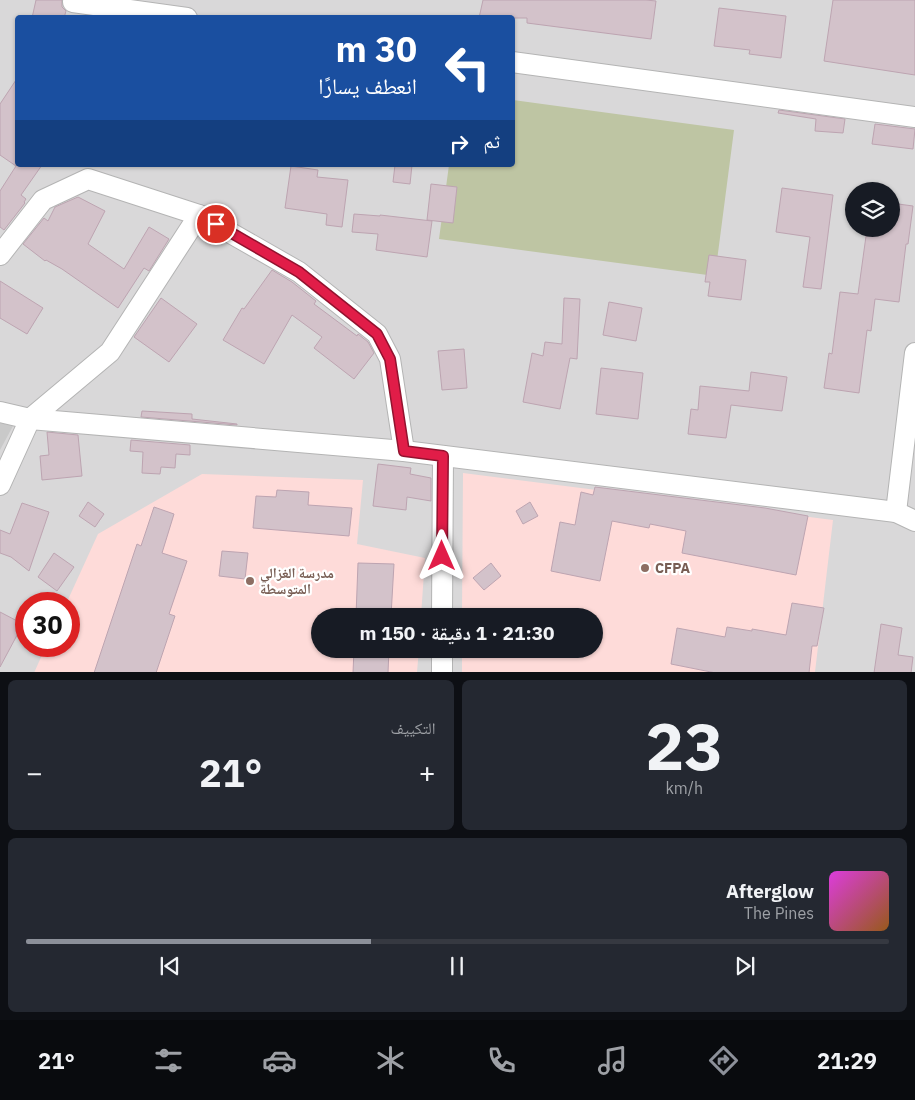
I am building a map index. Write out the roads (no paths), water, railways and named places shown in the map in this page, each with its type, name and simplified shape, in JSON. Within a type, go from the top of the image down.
[{"type":"street","points":[[76,0],[72,2],[165,15]]},
{"type":"street","points":[[515,62],[915,117]]},
{"type":"street","points":[[0,255],[43,200],[88,179],[199,215],[299,272],[377,334],[390,359],[404,451]]},
{"type":"street","points":[[0,485],[30,419],[110,352],[199,215]]},
{"type":"street","points":[[896,512],[915,353]]},
{"type":"street","points":[[0,412],[30,419],[404,451],[896,512],[915,521]]},
{"type":"street","points":[[442,608],[443,456]]},
{"type":"street","points":[[442,658],[442,672]]},
{"type":"place","name":"CFPA","points":[[645,568]]},
{"type":"place","name":"مدرسة الغزالي المتوسطة","points":[[250,581]]}]
